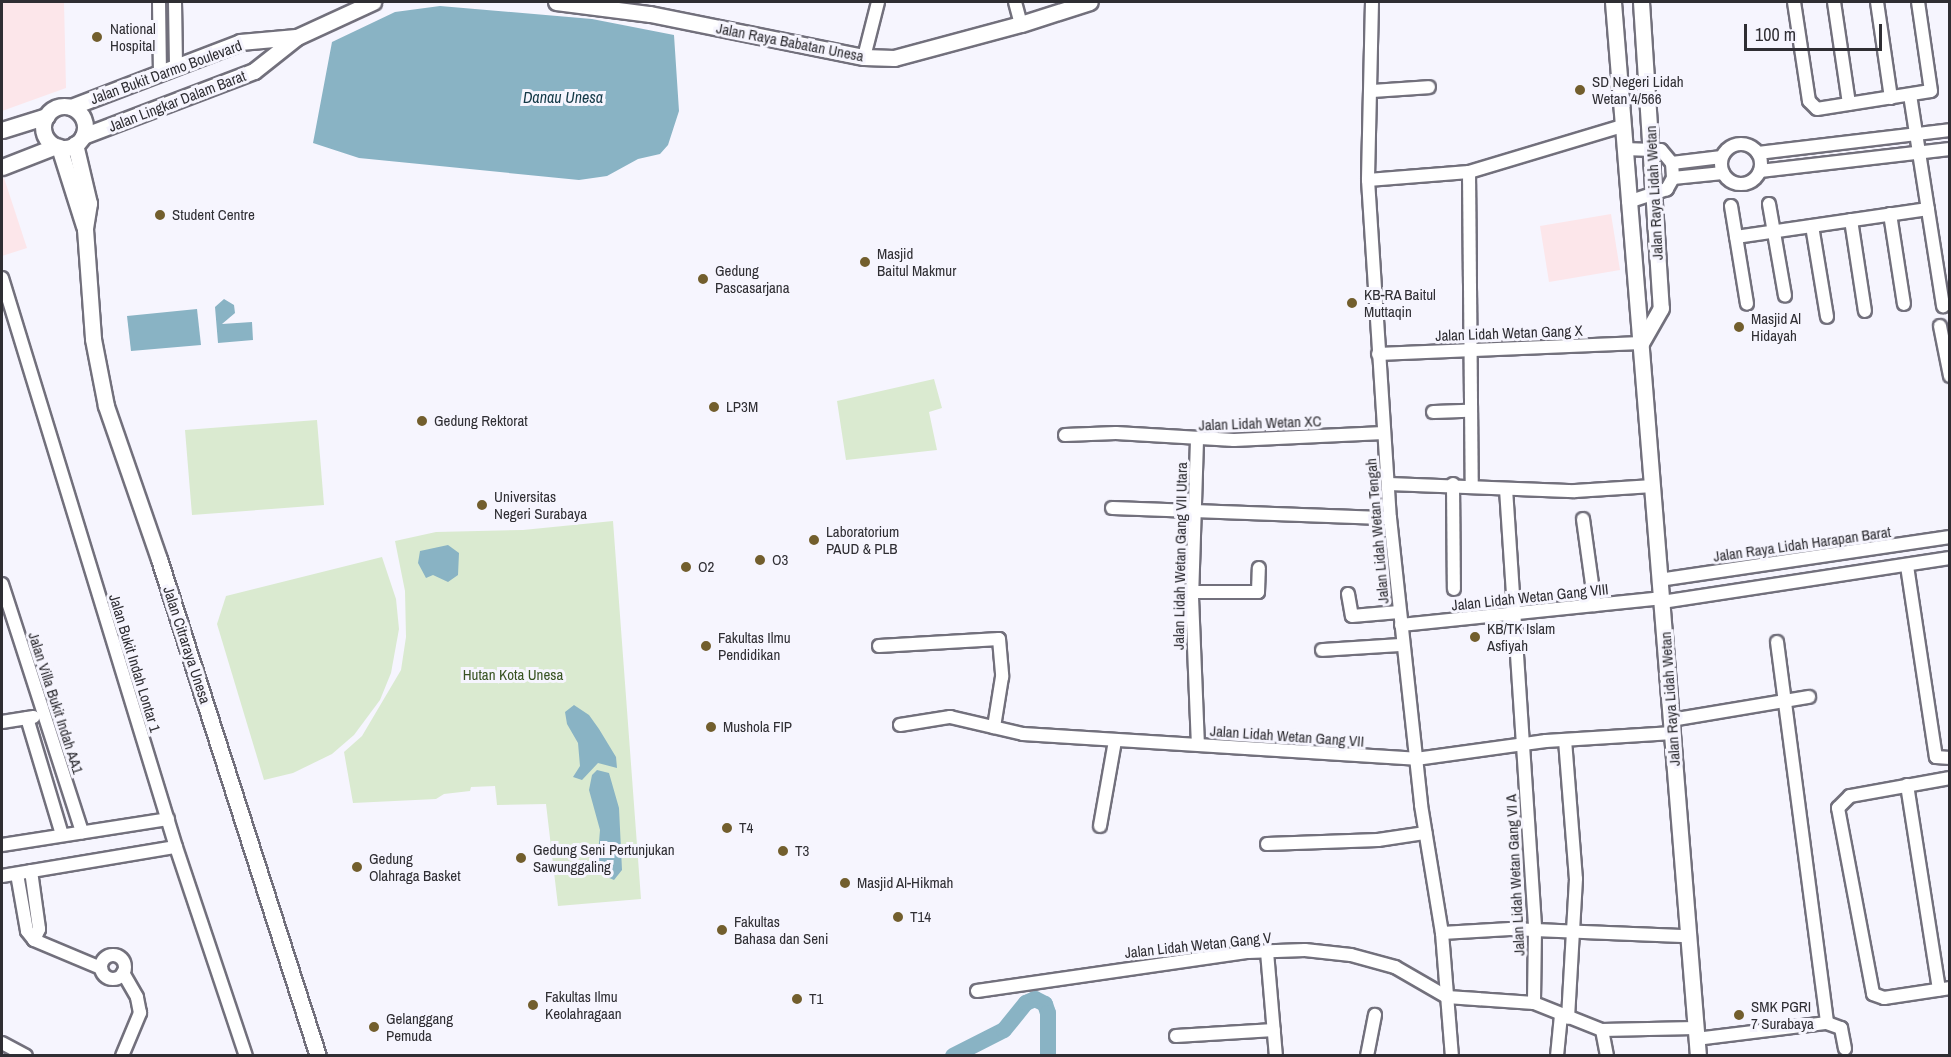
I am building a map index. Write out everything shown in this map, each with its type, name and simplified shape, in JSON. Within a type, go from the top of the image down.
[{"type":"main road","points":[[297,37],[373,2]]},
{"type":"main road","name":"Jalan Raya Babatan Unesa","points":[[556,2],[650,14],[864,57],[894,58],[1022,24],[1090,2]]},
{"type":"main road","name":"Jalan Raya Lidah Wetan","points":[[1613,2],[1698,1056]]},
{"type":"main road","name":"Jalan Raya Lidah Wetan","points":[[1641,2],[1661,308],[1641,343]]},
{"type":"main road","name":"Jalan Bukit Darmo Boulevard","points":[[77,105],[240,42],[297,37]]},
{"type":"main road","name":"Jalan Lingkar Dalam Barat","points":[[83,138],[254,70],[297,37]]},
{"type":"main road","points":[[240,42],[256,51],[259,59],[254,70]]},
{"type":"main road","points":[[2,130],[47,116],[60,106],[77,105],[82,116],[83,138],[2,167]]},
{"type":"main road","points":[[47,116],[45,133],[58,146]]},
{"type":"main road","name":"Jalan Citraraya Unesa","points":[[83,138],[89,203],[86,229],[95,360],[106,406],[159,559],[318,1056]]},
{"type":"main road","name":"Jalan Citraraya Unesa","points":[[58,146],[86,229]]},
{"type":"street","points":[[159,2],[160,72]]},
{"type":"street","points":[[175,2],[176,66]]},
{"type":"street","points":[[864,57],[878,2]]},
{"type":"street","points":[[1015,2],[1022,24]]},
{"type":"street","name":"Jalan Lidah Wetan Tengah","points":[[1372,2],[1368,180],[1390,518],[1402,645],[1425,833],[1442,933],[1452,1056]]},
{"type":"street","points":[[1794,2],[1812,107],[1849,104],[1931,91],[1918,2]]},
{"type":"street","points":[[1834,2],[1849,104]]},
{"type":"street","points":[[1877,2],[1891,98]]},
{"type":"street","points":[[1371,91],[1429,87]]},
{"type":"street","points":[[1910,95],[1943,306]]},
{"type":"street","points":[[1368,180],[1469,172],[1622,126]]},
{"type":"street","points":[[1723,173],[1722,157],[1727,150],[1743,144],[1758,153],[1950,130]]},
{"type":"street","points":[[1624,149],[1661,150],[1672,163],[1673,178],[1667,189],[1654,196],[1628,202]]},
{"type":"street","points":[[1673,178],[1723,173],[1743,184],[1760,171],[1950,149]]},
{"type":"street","points":[[1758,153],[1760,171]]},
{"type":"street","points":[[1672,163],[1722,157]]},
{"type":"street","points":[[1469,172],[1469,411],[1472,486]]},
{"type":"street","points":[[1769,204],[1785,296]]},
{"type":"street","points":[[1731,206],[1747,304]]},
{"type":"street","points":[[1736,237],[1928,209]]},
{"type":"street","points":[[1890,214],[1904,304]]},
{"type":"street","points":[[1851,220],[1865,311]]},
{"type":"street","points":[[1812,226],[1827,317]]},
{"type":"street","name":"Jalan Bukit Indah Lontar 1","points":[[2,278],[176,847],[246,1056]]},
{"type":"street","points":[[1940,326],[1950,376]]},
{"type":"street","name":"Jalan Lidah Wetan Gang X","points":[[1378,354],[1470,348],[1641,343]]},
{"type":"street","points":[[1432,412],[1469,411]]},
{"type":"street","name":"Jalan Lidah Wetan XC","points":[[1065,435],[1116,433],[1197,440],[1384,433]]},
{"type":"street","name":"Jalan Lidah Wetan Gang VII Utara","points":[[1197,440],[1197,512],[1192,592],[1198,744]]},
{"type":"street","points":[[1389,484],[1453,484],[1506,489],[1575,491],[1653,486]]},
{"type":"street","points":[[1453,484],[1454,589]]},
{"type":"street","name":"Jalan Lidah Wetan Gang VI A","points":[[1506,489],[1517,614],[1535,929],[1534,1003]]},
{"type":"street","points":[[1112,508],[1390,518]]},
{"type":"street","points":[[1583,519],[1595,605]]},
{"type":"street","name":"Jalan Raya Lidah Harapan Barat","points":[[1659,580],[1950,537]]},
{"type":"street","points":[[1860,551],[1864,572]]},
{"type":"street","points":[[1842,553],[1846,574]]},
{"type":"street","points":[[1662,600],[1693,598],[1950,558]]},
{"type":"street","points":[[1907,566],[1936,757],[1950,759]]},
{"type":"street","points":[[1192,592],[1258,592],[1259,568]]},
{"type":"street","points":[[1690,576],[1693,598]]},
{"type":"street","name":"Jalan Villa Bukit Indah AA1","points":[[2,584],[82,832]]},
{"type":"street","points":[[1348,594],[1352,616],[1399,612]]},
{"type":"street","name":"Jalan Lidah Wetan Gang VIII","points":[[1401,625],[1662,600]]},
{"type":"street","points":[[879,646],[999,639],[1002,677],[994,728]]},
{"type":"street","points":[[1777,642],[1827,1023],[1841,1028],[1845,1049]]},
{"type":"street","points":[[1322,650],[1402,645]]},
{"type":"street","name":"Jalan Lidah Wetan Gang VII","points":[[900,725],[950,717],[1023,734],[1416,759],[1672,726],[1783,700],[1809,697]]},
{"type":"street","points":[[2,722],[44,715]]},
{"type":"street","points":[[27,718],[62,835]]},
{"type":"street","points":[[1557,1056],[1576,933],[1576,879],[1565,740]]},
{"type":"street","points":[[1100,826],[1115,741]]},
{"type":"street","points":[[1906,785],[1944,989],[1884,999],[1873,994],[1838,808],[1850,796],[1906,785],[1950,778]]},
{"type":"street","points":[[2,844],[168,819]]},
{"type":"street","points":[[1267,844],[1378,840],[1425,833]]},
{"type":"street","points":[[2,876],[176,847]]},
{"type":"street","points":[[31,872],[39,929],[34,940]]},
{"type":"street","points":[[17,874],[27,931],[34,940],[101,968],[110,978],[123,973]]},
{"type":"street","points":[[1442,933],[1535,929],[1576,933],[1688,936]]},
{"type":"street","points":[[1267,952],[1276,1056]]},
{"type":"street","name":"Jalan Lidah Wetan Gang V","points":[[977,991],[1159,963],[1267,952],[1351,955],[1395,967],[1447,997],[1534,1003],[1602,1030],[1696,1034],[1827,1023]]},
{"type":"street","points":[[101,968],[105,958],[117,956],[123,961],[123,973],[136,997],[140,1013],[122,1056]]},
{"type":"street","points":[[1367,1056],[1375,1015]]},
{"type":"street","points":[[1176,1036],[1274,1030]]},
{"type":"street","points":[[1602,1030],[1606,1056]]},
{"type":"street","points":[[2,1043],[26,1056]]},
{"type":"shaded area","points":[[2,2],[64,2],[66,88],[2,111]]},
{"type":"shaded area","points":[[4,178],[27,248],[2,256],[2,179]]},
{"type":"shaded area","points":[[1611,214],[1620,270],[1549,282],[1540,226]]},
{"type":"green space","points":[[934,379],[942,408],[929,412],[937,450],[846,460],[837,401]]},
{"type":"green space","points":[[317,420],[324,505],[192,515],[185,430]]},
{"type":"green space","name":"Hutan Kota Unesa","points":[[613,521],[641,899],[558,906],[546,804],[497,805],[495,786],[471,787],[470,791],[444,794],[436,799],[353,803],[344,752],[362,736],[401,670],[406,637],[405,591],[395,541],[436,532],[523,530]]},
{"type":"green space","points":[[382,557],[396,599],[399,629],[391,673],[380,700],[354,735],[332,754],[293,773],[264,780],[217,624],[226,596]]},
{"type":"water","name":"Danau Unesa","points":[[440,6],[592,19],[674,35],[679,111],[668,145],[660,154],[638,159],[607,176],[579,180],[359,158],[313,143],[332,42],[395,12]]},
{"type":"water","points":[[224,299],[234,305],[235,313],[222,324],[252,322],[253,340],[218,343],[215,307]]},
{"type":"water","points":[[197,309],[201,345],[131,351],[127,316]]},
{"type":"water","points":[[448,545],[459,553],[458,575],[448,582],[433,575],[426,578],[418,563],[420,551]]},
{"type":"water","points":[[574,705],[589,715],[599,729],[616,757],[617,768],[598,763],[582,780],[573,777],[580,766],[578,743],[567,724],[565,712]]},
{"type":"water","points":[[597,770],[609,773],[619,808],[622,870],[614,880],[600,874],[597,867],[600,830],[589,790],[592,775]]},
{"type":"waterway","points":[[953,1056],[1004,1030],[1026,1003],[1035,999],[1045,1004],[1048,1013],[1048,1056]]},
{"type":"place","name":"National Hospital","points":[[97,37]]},
{"type":"place","name":"SD Negeri Lidah Wetan 4/566","points":[[1580,90]]},
{"type":"place","name":"Student Centre","points":[[160,215]]},
{"type":"place","name":"Masjid Baitul Makmur","points":[[865,262]]},
{"type":"place","name":"Gedung Pascasarjana","points":[[703,279]]},
{"type":"place","name":"KB-RA Baitul Muttaqin","points":[[1352,303]]},
{"type":"place","name":"Masjid Al Hidayah","points":[[1739,327]]},
{"type":"place","name":"LP3M","points":[[714,407]]},
{"type":"place","name":"Gedung Rektorat","points":[[422,421]]},
{"type":"place","name":"Universitas Negeri Surabaya","points":[[482,505]]},
{"type":"place","name":"Laboratorium PAUD & PLB","points":[[814,540]]},
{"type":"place","name":"O3","points":[[760,560]]},
{"type":"place","name":"O2","points":[[686,567]]},
{"type":"place","name":"KB/TK Islam Asfiyah","points":[[1475,637]]},
{"type":"place","name":"Fakultas Ilmu Pendidikan","points":[[706,646]]},
{"type":"place","name":"Mushola FIP","points":[[711,727]]},
{"type":"place","name":"T4","points":[[727,828]]},
{"type":"place","name":"T3","points":[[783,851]]},
{"type":"place","name":"Gedung Seni Pertunjukan Sawunggaling","points":[[521,858]]},
{"type":"place","name":"Gedung Olahraga Basket","points":[[357,867]]},
{"type":"place","name":"Masjid Al-Hikmah","points":[[845,883]]},
{"type":"place","name":"T14","points":[[898,917]]},
{"type":"place","name":"Fakultas Bahasa dan Seni","points":[[722,930]]},
{"type":"place","name":"T1","points":[[797,999]]},
{"type":"place","name":"Fakultas Ilmu Keolahragaan","points":[[533,1005]]},
{"type":"place","name":"SMK PGRI 7 Surabaya","points":[[1739,1015]]},
{"type":"place","name":"Gelanggang Pemuda","points":[[374,1027]]}]
